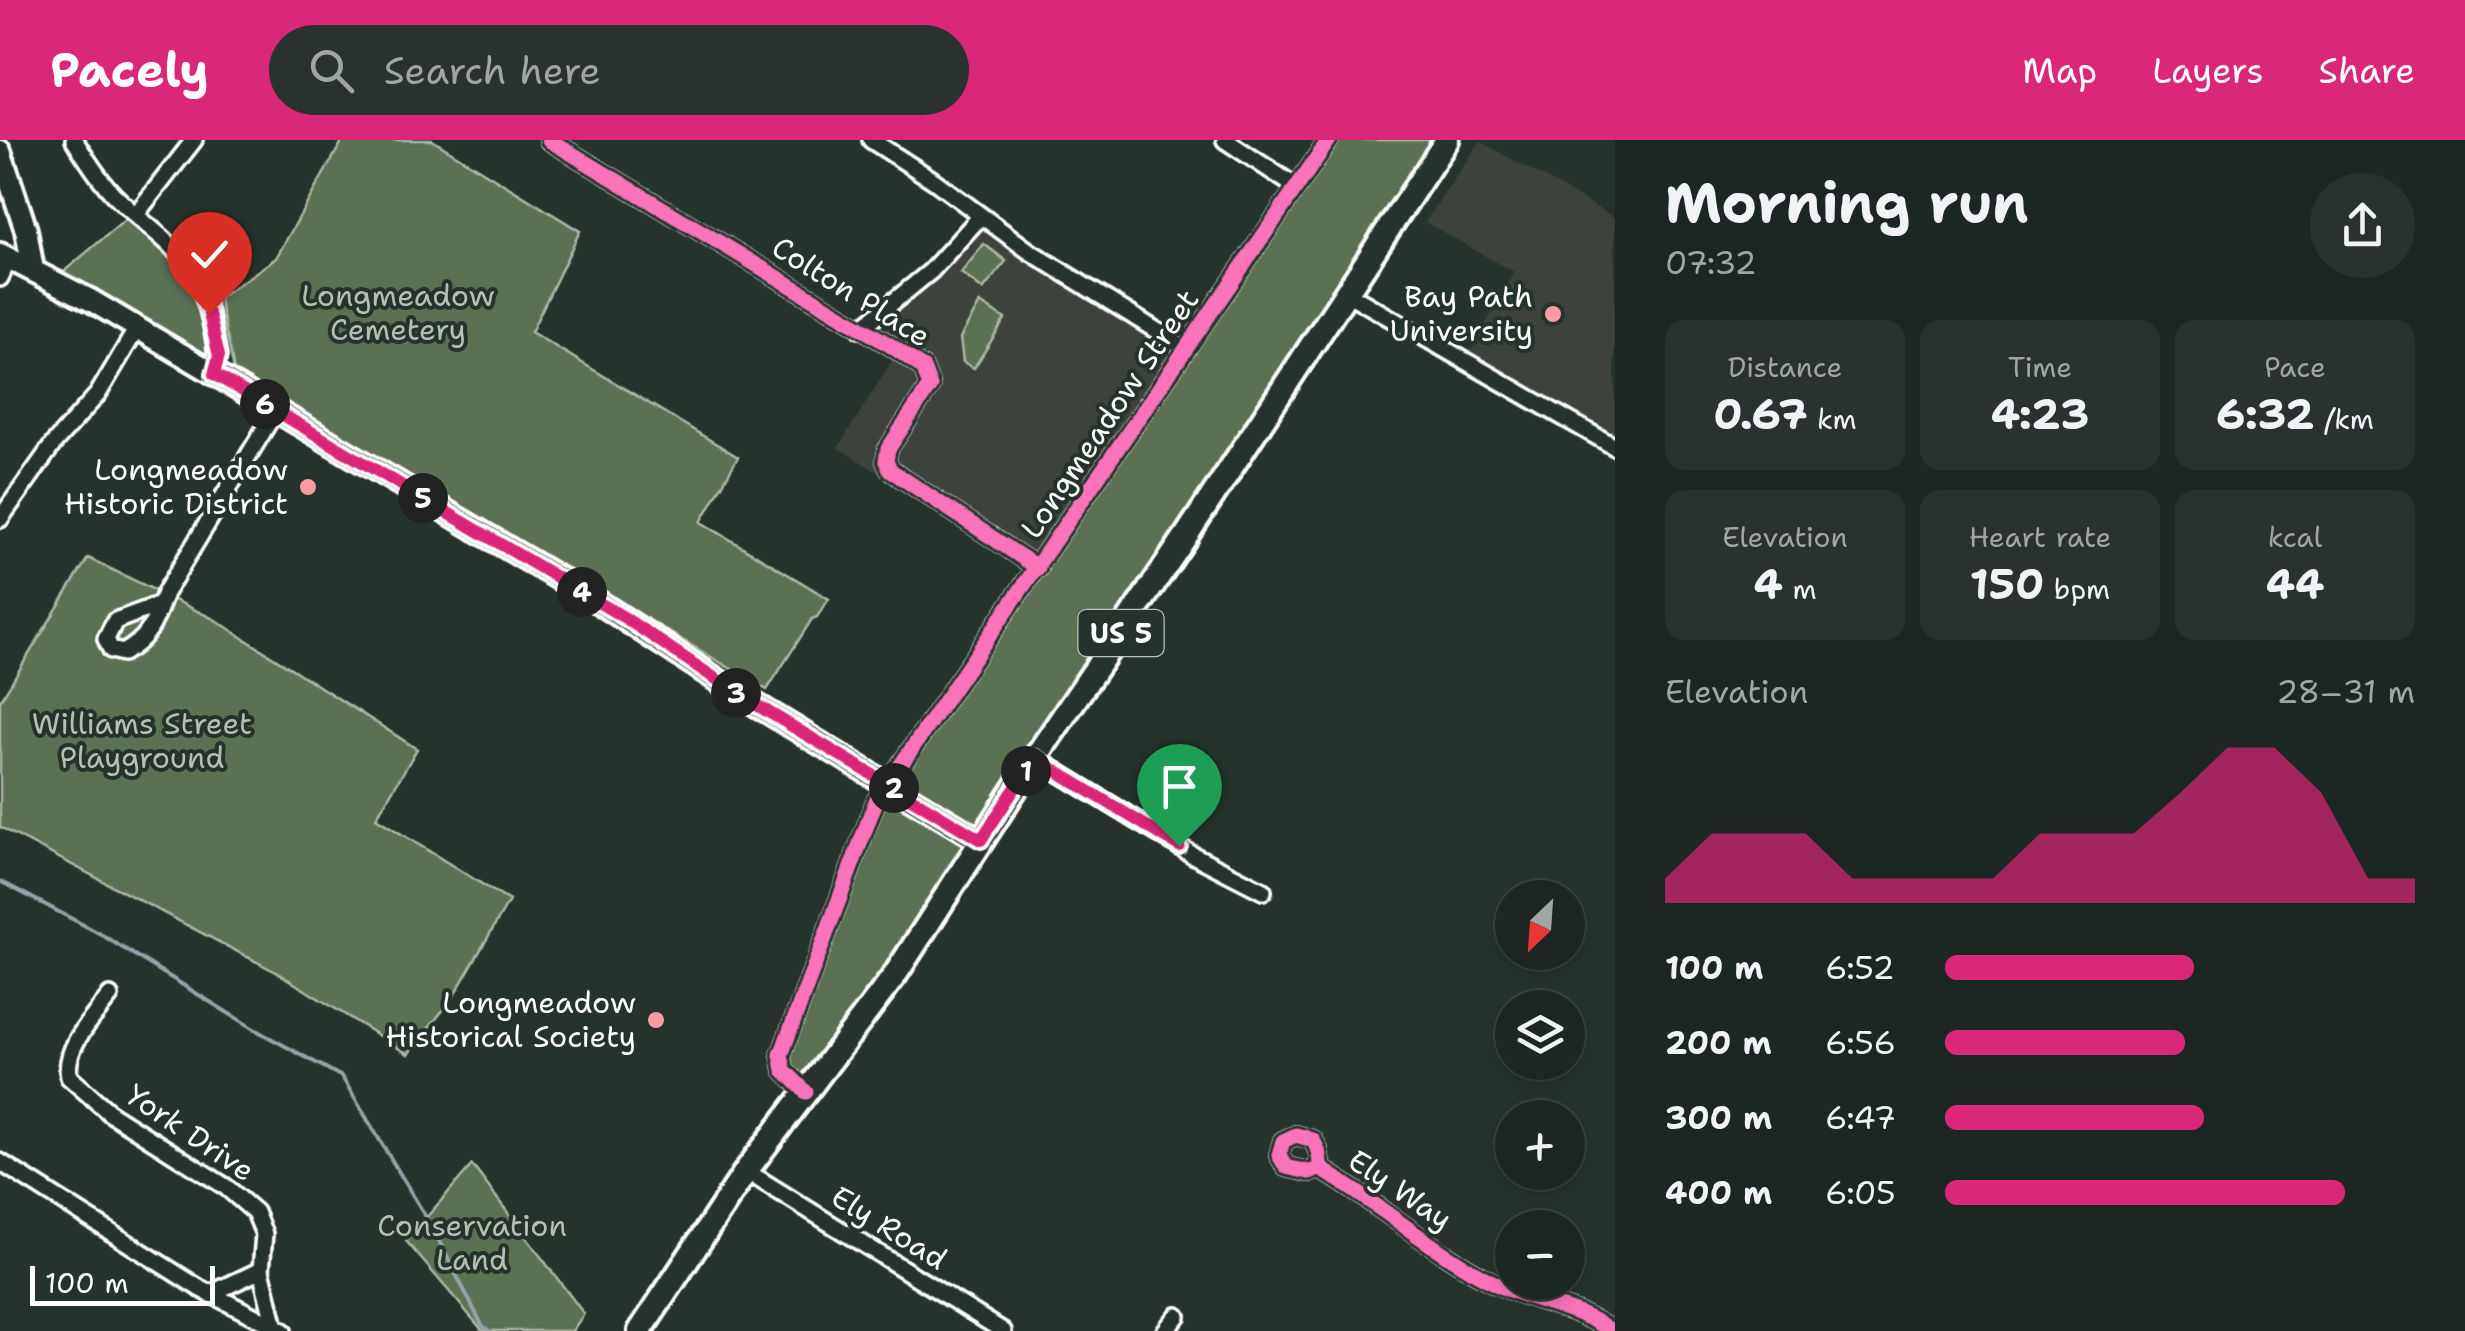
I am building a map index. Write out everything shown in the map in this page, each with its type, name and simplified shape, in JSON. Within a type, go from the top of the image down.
[{"type":"main road","name":"US 5","points":[[640,1331],[746,1171],[886,988],[1447,140]]},
{"type":"main road","points":[[0,151],[26,230],[33,270]]},
{"type":"main road","points":[[5,256],[137,328],[625,618],[727,687],[981,840]]},
{"type":"street","points":[[74,140],[114,194],[174,246],[194,272],[219,356],[214,374]]},
{"type":"street","points":[[137,214],[194,140]]},
{"type":"street","name":"Colton Place","points":[[549,140],[917,364],[930,382],[893,439],[887,464],[896,476],[1038,568]]},
{"type":"street","points":[[871,140],[1076,282],[1186,349]]},
{"type":"street","points":[[1224,140],[1296,188]]},
{"type":"street","name":"Longmeadow Street","points":[[806,1092],[784,1070],[781,1055],[866,824],[888,784],[1329,140]]},
{"type":"street","name":"Colton Place","points":[[860,329],[932,271],[980,217]]},
{"type":"street","points":[[0,278],[5,256]]},
{"type":"street","points":[[1345,292],[1615,447]]},
{"type":"street","points":[[0,519],[54,443],[98,394],[137,328]]},
{"type":"street","points":[[161,604],[276,410]]},
{"type":"street","points":[[1035,758],[1193,856],[1262,891]]},
{"type":"street","name":"York Drive","points":[[110,996],[75,1044],[68,1060],[69,1076],[111,1114],[248,1204],[264,1234],[261,1270],[279,1329]]},
{"type":"street","points":[[0,1162],[210,1294],[279,1329]]},
{"type":"street","name":"Ely Way","points":[[1321,1170],[1496,1284],[1590,1319],[1611,1331]]},
{"type":"street","name":"Ely Road","points":[[746,1171],[1003,1331]]},
{"type":"street","points":[[210,1294],[261,1270]]},
{"type":"street","points":[[1165,1331],[1177,1316]]},
{"type":"shaded area","name":"Bay Path University","points":[[1480,141],[1615,218],[1615,455],[1549,417],[1468,357],[1514,272],[1425,222]]},
{"type":"shaded area","points":[[982,231],[991,232],[1186,349],[1038,568],[838,448],[901,346],[887,331],[890,318],[941,275]]},
{"type":"green space","name":"Longmeadow Cemetery","points":[[343,140],[432,140],[580,231],[531,332],[738,457],[701,522],[829,599],[767,690],[235,375],[219,298],[276,258]]},
{"type":"green space","points":[[1329,140],[1447,140],[806,1092],[781,1055],[866,824]]},
{"type":"green space","points":[[131,215],[191,274],[214,354],[208,359],[62,273]]},
{"type":"green space","points":[[984,244],[1006,261],[983,290],[961,273]]},
{"type":"green space","points":[[980,303],[1005,319],[974,368],[963,362],[960,338]]},
{"type":"green space","name":"Williams Street Playground","points":[[88,558],[214,619],[417,749],[376,818],[509,901],[452,999],[408,1054],[278,973],[0,827],[0,701]]},
{"type":"green space","name":"Conservation Land","points":[[472,1165],[584,1314],[572,1331],[483,1331],[406,1241]]},
{"type":"waterway","points":[[0,881],[97,932],[254,1029],[342,1077],[433,1229],[482,1325],[489,1331]]},
{"type":"cycle path","points":[[549,140],[923,368],[930,386],[888,449],[886,461],[890,470],[1038,568]]},
{"type":"cycle path","points":[[806,1092],[784,1070],[781,1055],[876,801],[1329,140]]},
{"type":"cycle path","points":[[807,735],[981,841]]},
{"type":"cycle path","points":[[1321,1169],[1313,1140],[1296,1135],[1283,1141],[1279,1155],[1286,1167],[1309,1172],[1321,1169],[1473,1272],[1510,1290],[1585,1316],[1611,1331]]},
{"type":"place","name":"Bay Path University","points":[[1553,314]]},
{"type":"place","name":"Longmeadow Historic District","points":[[308,487]]},
{"type":"place","name":"Longmeadow Historical Society","points":[[656,1020]]},
{"type":"route","points":[[209,314],[219,356],[214,374],[625,618],[740,695],[981,840],[1035,758],[1179,846]]}]
